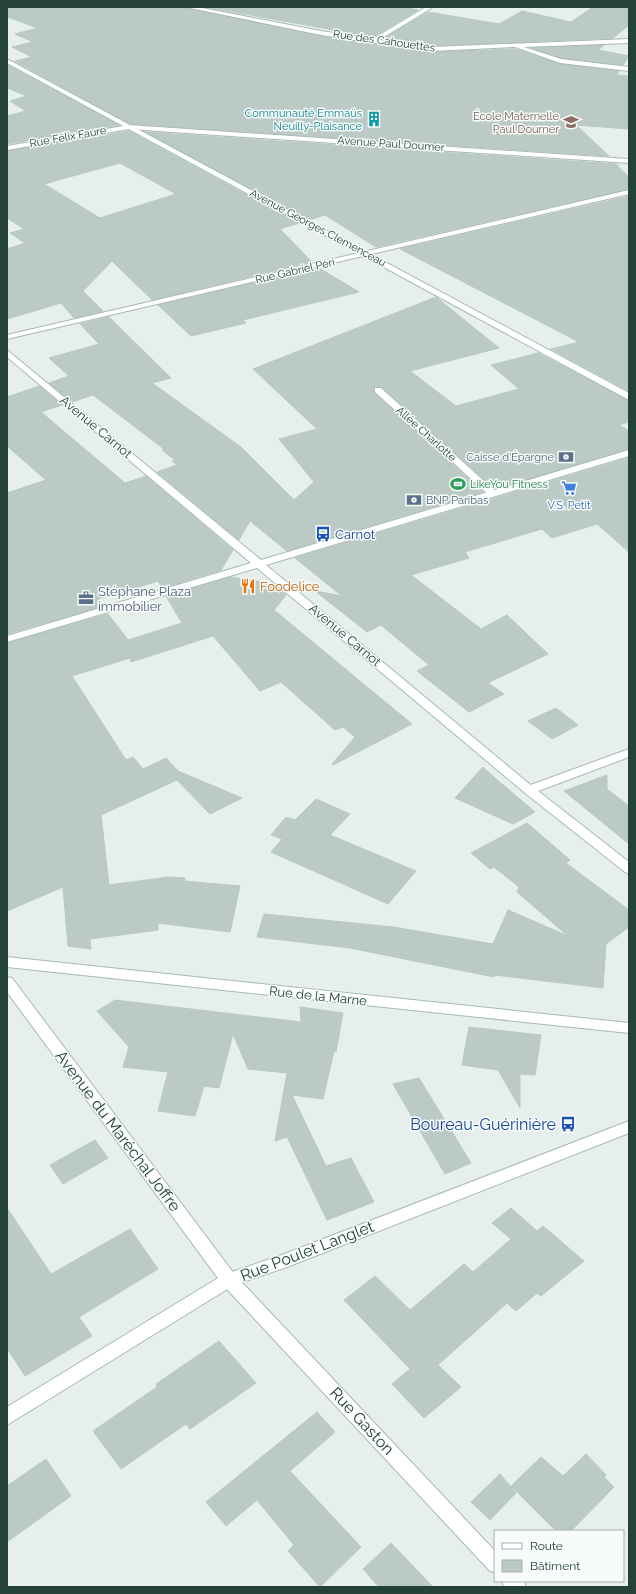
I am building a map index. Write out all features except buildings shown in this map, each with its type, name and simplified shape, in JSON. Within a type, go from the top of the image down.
[{"type":"street","name":"Rue des Cahouettes","points":[[188,7],[373,41],[432,49],[629,41]]},
{"type":"street","points":[[373,41],[430,7]]},
{"type":"street","points":[[511,45],[560,61],[629,69]]},
{"type":"street","name":"Avenue Georges Clemenceau","points":[[7,61],[366,254],[629,398]]},
{"type":"street","name":"Rue Félix Faure","points":[[7,148],[129,127]]},
{"type":"street","name":"Avenue Paul Doumer","points":[[129,127],[629,161]]},
{"type":"street","name":"Rue Gabriel Péri","points":[[7,337],[629,192]]},
{"type":"street","name":"Avenue Carnot","points":[[7,353],[529,790],[629,869]]},
{"type":"street","points":[[7,639],[629,453]]},
{"type":"street","points":[[529,790],[629,753]]},
{"type":"street","name":"Rue de la Marne","points":[[7,962],[629,1028]]},
{"type":"street","name":"Avenue du Maréchal Joffre","points":[[7,982],[229,1280]]},
{"type":"street","name":"Rue Poulet Langlet","points":[[7,1417],[229,1280],[281,1262],[629,1127]]},
{"type":"street","name":"Rue Gaston","points":[[229,1280],[494,1563]]},
{"type":"lane","name":"Allée Charlotte","points":[[378,390],[493,494]]},
{"type":"place","name":"Communauté Emmaüs Neuilly-Plaisance","points":[[374,119]]},
{"type":"place","name":"École Maternelle Paul Doumer","points":[[571,122]]},
{"type":"place","name":"Caisse d'Épargne","points":[[566,457]]},
{"type":"place","name":"LikeYou Fitness","points":[[458,484]]},
{"type":"place","name":"V.S. Petit","points":[[569,488]]},
{"type":"place","name":"BNP Paribas","points":[[414,500]]},
{"type":"place","name":"Carnot","points":[[323,534]]},
{"type":"place","name":"Foodelice","points":[[248,586]]},
{"type":"place","name":"Stéphane Plaza immobilier","points":[[86,598]]},
{"type":"place","name":"Boureau-Guérinière","points":[[568,1124]]}]
